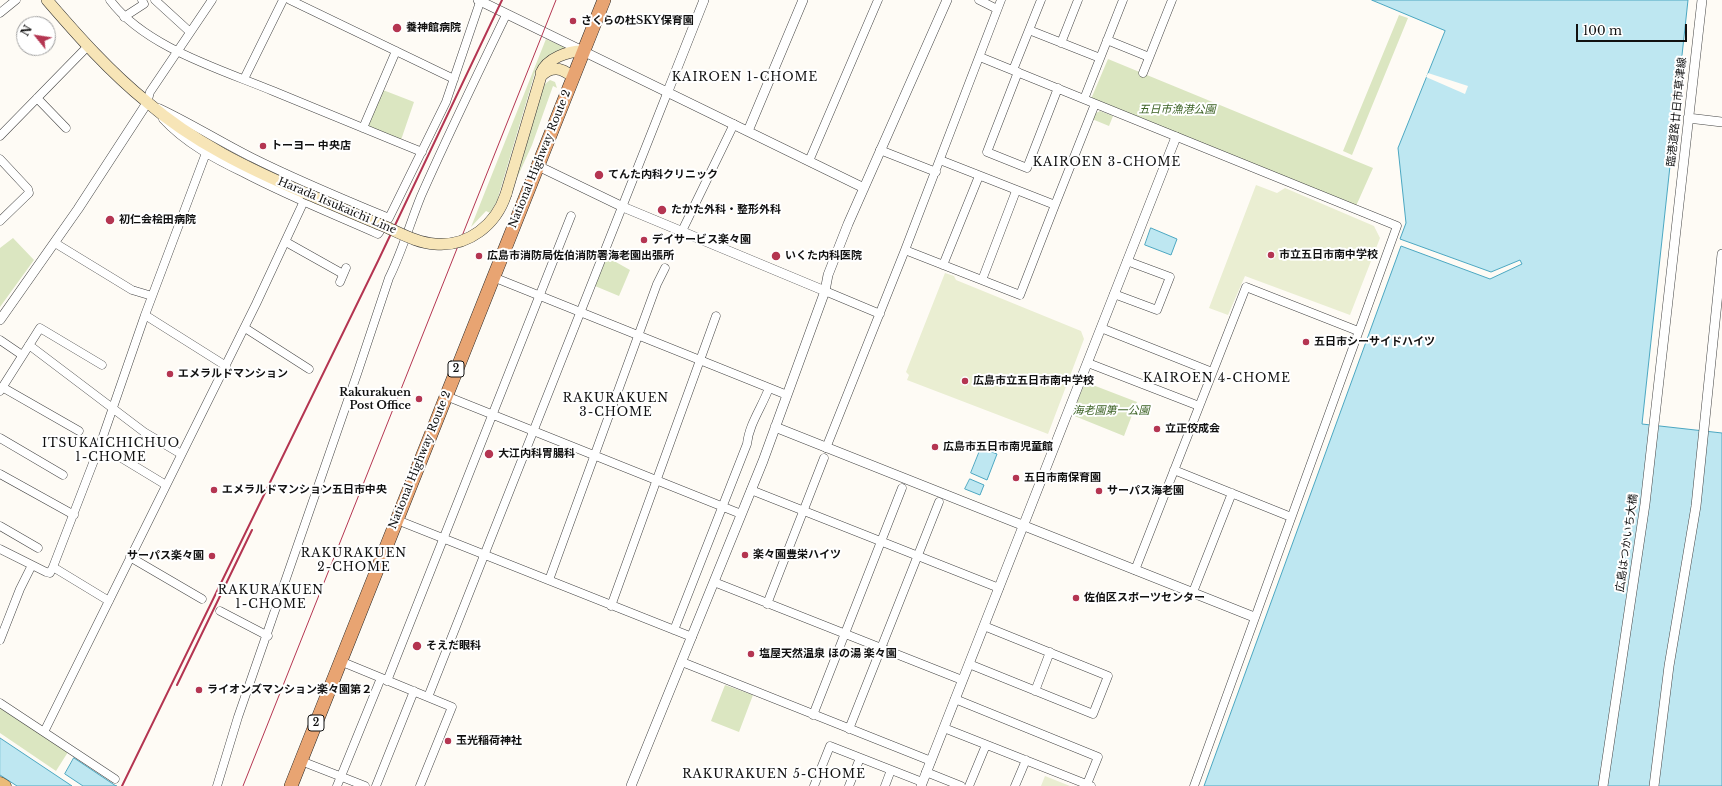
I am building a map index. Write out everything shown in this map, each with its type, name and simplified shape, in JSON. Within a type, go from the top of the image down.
[{"type":"highway","name":"National Highway Route 2","points":[[291,786],[604,0]]},
{"type":"main road","name":"Harada Itsukaichi Line","points":[[47,0],[88,46],[147,103],[219,151],[304,197],[416,240],[436,245],[461,242],[471,238],[484,229],[500,209],[506,194],[538,81],[543,69],[551,60],[573,52],[583,51]]},
{"type":"main road","points":[[538,81],[545,72],[556,68],[562,69],[573,77]]},
{"type":"main road","points":[[0,783],[5,786]]},
{"type":"street","points":[[0,13],[16,0]]},
{"type":"street","points":[[110,0],[124,16],[144,33],[178,51],[422,152]]},
{"type":"street","points":[[124,16],[144,4],[142,0]]},
{"type":"street","points":[[155,0],[190,32]]},
{"type":"street","points":[[0,320],[55,243],[147,103],[150,92],[212,0]]},
{"type":"street","points":[[244,79],[283,0]]},
{"type":"street","points":[[290,0],[454,80]]},
{"type":"street","points":[[428,697],[535,431],[704,0]]},
{"type":"street","points":[[748,131],[802,0]]},
{"type":"street","points":[[809,161],[878,0]]},
{"type":"street","points":[[631,786],[751,490],[825,291],[828,275],[880,150],[948,0]]},
{"type":"street","points":[[979,0],[997,9]]},
{"type":"street","points":[[826,448],[936,172],[1001,0]]},
{"type":"street","points":[[1041,0],[986,152],[1026,168],[1058,88]]},
{"type":"street","points":[[1061,43],[1078,0]]},
{"type":"street","points":[[1084,99],[1123,0]]},
{"type":"street","points":[[1143,73],[1172,0]]},
{"type":"street","name":"臨港道路廿日市草津線","points":[[1667,303],[1702,0]]},
{"type":"street","points":[[147,103],[177,134],[206,153],[271,187],[304,197],[378,234],[389,218],[446,102],[482,1],[506,15],[668,91],[864,188]]},
{"type":"street","points":[[217,786],[238,717],[268,636],[389,278],[396,265],[410,224],[432,172],[506,15]]},
{"type":"street","points":[[1029,30],[1100,58]]},
{"type":"street","points":[[1107,40],[1150,57]]},
{"type":"street","points":[[0,136],[88,46]]},
{"type":"street","points":[[363,128],[396,51]]},
{"type":"street","points":[[980,57],[1397,226],[1194,786]]},
{"type":"street","points":[[37,98],[66,128]]},
{"type":"street","points":[[147,103],[187,121],[251,157],[299,181],[389,218]]},
{"type":"street","points":[[905,250],[1020,294],[1096,104]]},
{"type":"street","points":[[1688,118],[1722,122]]},
{"type":"street","points":[[682,231],[734,124]]},
{"type":"street","points":[[814,786],[830,746],[891,770],[921,784],[1176,137]]},
{"type":"street","points":[[880,150],[936,172]]},
{"type":"street","points":[[0,548],[49,573],[53,567],[114,408],[145,315],[206,153]]},
{"type":"street","points":[[0,159],[28,189],[29,193],[0,221]]},
{"type":"street","points":[[940,160],[1055,205]]},
{"type":"street","points":[[538,166],[623,207],[880,314]]},
{"type":"street","points":[[943,265],[978,176]]},
{"type":"street","points":[[982,280],[1016,190]]},
{"type":"street","points":[[44,732],[226,366],[286,242],[304,197]]},
{"type":"street","points":[[337,786],[443,538],[571,216]]},
{"type":"street","points":[[286,242],[345,271],[340,282]]},
{"type":"street","points":[[55,243],[132,290],[152,296]]},
{"type":"street","points":[[1654,786],[1669,666],[1696,506],[1722,255]]},
{"type":"street","points":[[1114,294],[1157,310],[1160,304],[1170,277],[1127,261]]},
{"type":"street","points":[[550,580],[638,334],[657,284],[665,268]]},
{"type":"street","points":[[493,277],[787,395]]},
{"type":"street","points":[[1134,570],[1246,287],[1358,331]]},
{"type":"street","name":"広島はつかいち大橋","points":[[1603,786],[1645,504],[1667,303]]},
{"type":"street","points":[[145,315],[226,366]]},
{"type":"street","points":[[611,606],[716,316]]},
{"type":"street","points":[[79,431],[1,389],[40,328],[102,365]]},
{"type":"street","points":[[244,328],[309,369]]},
{"type":"street","points":[[1101,328],[1212,372]]},
{"type":"street","points":[[0,340],[22,355]]},
{"type":"street","points":[[29,345],[144,432],[181,454]]},
{"type":"street","points":[[1088,363],[1199,406]]},
{"type":"street","points":[[674,630],[746,444],[752,422],[760,410],[769,388]]},
{"type":"street","points":[[446,396],[741,514]]},
{"type":"street","points":[[775,427],[1254,617]]},
{"type":"street","points":[[0,438],[63,474]]},
{"type":"street","points":[[100,445],[166,484]]},
{"type":"street","points":[[767,604],[824,458]]},
{"type":"street","points":[[1174,470],[1291,517]]},
{"type":"street","points":[[0,474],[74,515]]},
{"type":"street","points":[[813,715],[902,488]]},
{"type":"street","points":[[751,490],[999,588]]},
{"type":"street","points":[[1193,592],[1232,493]]},
{"type":"street","points":[[849,729],[939,502]]},
{"type":"street","points":[[397,520],[692,637]]},
{"type":"street","points":[[0,526],[38,548]]},
{"type":"street","points":[[130,557],[202,599]]},
{"type":"street","points":[[0,640],[20,589],[32,565]]},
{"type":"street","points":[[53,567],[109,601]]},
{"type":"street","points":[[714,582],[962,680]]},
{"type":"street","points":[[220,611],[268,636]]},
{"type":"street","points":[[969,664],[1093,714],[1108,676],[984,626]]},
{"type":"street","points":[[1035,691],[1050,652]]},
{"type":"street","points":[[340,661],[452,707],[420,786]]},
{"type":"street","points":[[682,662],[931,761]]},
{"type":"street","points":[[376,786],[414,691]]},
{"type":"street","points":[[944,728],[1089,785],[1098,757],[955,699]]},
{"type":"street","points":[[0,703],[115,779]]},
{"type":"street","points":[[969,786],[986,745]]},
{"type":"street","points":[[849,786],[860,758]]},
{"type":"street","points":[[1015,786],[1026,760]]},
{"type":"street","points":[[301,761],[365,786]]},
{"type":"street","points":[[885,786],[891,770]]},
{"type":"street","points":[[926,772],[962,786]]},
{"type":"green space","points":[[1399,15],[1408,18],[1352,155],[1343,151]]},
{"type":"green space","points":[[546,39],[566,48],[543,62],[536,69],[497,201],[490,213],[486,211],[471,227]]},
{"type":"green space","name":"五日市漁港公園","points":[[1108,59],[1373,168],[1356,206],[1091,99]]},
{"type":"green space","points":[[550,80],[555,82],[557,88],[553,86],[532,145],[517,178],[541,94],[545,84]]},
{"type":"green space","points":[[383,90],[414,102],[401,140],[367,126]]},
{"type":"green space","points":[[1100,111],[1113,116],[1109,126],[1092,119],[1094,114]]},
{"type":"green space","points":[[1256,185],[1277,193],[1285,188],[1374,226],[1380,238],[1350,315],[1245,276],[1228,315],[1209,308]]},
{"type":"green space","points":[[13,238],[34,260],[0,307],[0,248]]},
{"type":"green space","points":[[607,257],[630,270],[619,296],[595,286]]},
{"type":"green space","points":[[945,273],[954,276],[956,280],[1081,331],[1084,339],[1048,434],[907,380],[909,375],[906,372]]},
{"type":"green space","name":"海老園第一公園","points":[[1085,382],[1137,402],[1124,436],[1072,415]]},
{"type":"green space","points":[[725,685],[753,695],[739,732],[711,721]]},
{"type":"green space","points":[[0,708],[68,752],[56,771],[0,733]]},
{"type":"green space","points":[[1045,776],[1070,786],[1041,786]]},
{"type":"water","points":[[1372,0],[1688,0],[1642,424],[1722,433],[1722,786],[1204,786],[1401,246],[1490,279],[1522,264],[1520,260],[1491,272],[1400,239],[1406,223],[1398,148],[1445,31]]},
{"type":"water","points":[[1151,228],[1177,239],[1171,255],[1145,245]]},
{"type":"water","points":[[981,448],[997,454],[987,480],[971,473]]},
{"type":"water","points":[[970,479],[984,485],[980,495],[965,489]]},
{"type":"water","points":[[0,738],[72,786],[17,786],[0,775]]},
{"type":"water","points":[[74,758],[116,786],[83,786],[65,774]]},
{"type":"pier","points":[[1428,73],[1468,86],[1465,94],[1426,77]]},
{"type":"tram line","points":[[243,786],[556,0]]},
{"type":"railway","points":[[122,786],[378,261],[502,0]]},
{"type":"railway","points":[[177,685],[252,530]]},
{"type":"place","name":"さくらの杜SKY保育園","points":[[573,21]]},
{"type":"place","name":"養神館病院","points":[[397,28]]},
{"type":"place","name":"トーヨー 中央店","points":[[263,146]]},
{"type":"place","name":"てんた内科クリニック","points":[[599,175]]},
{"type":"place","name":"たかた外科・整形外科","points":[[662,210]]},
{"type":"place","name":"初仁会桧田病院","points":[[110,220]]},
{"type":"place","name":"デイサービス楽々園","points":[[644,240]]},
{"type":"place","name":"市立五日市南中学校","points":[[1271,255]]},
{"type":"place","name":"広島市消防局佐伯消防署海老園出張所","points":[[479,256]]},
{"type":"place","name":"いくた内科医院","points":[[776,256]]},
{"type":"place","name":"五日市シーサイドハイツ","points":[[1306,342]]},
{"type":"place","name":"エメラルドマンション","points":[[170,374]]},
{"type":"place","name":"広島市立五日市南中学校","points":[[965,381]]},
{"type":"place","name":"Rakurakuen Post Office","points":[[419,399]]},
{"type":"place","name":"立正佼成会","points":[[1157,429]]},
{"type":"place","name":"広島市五日市南児童館","points":[[935,447]]},
{"type":"place","name":"大江内科胃腸科","points":[[489,454]]},
{"type":"place","name":"五日市南保育園","points":[[1016,478]]},
{"type":"place","name":"エメラルドマンション五日市中央","points":[[214,490]]},
{"type":"place","name":"サーパス海老園","points":[[1099,491]]},
{"type":"place","name":"楽々園豊栄ハイツ","points":[[745,555]]},
{"type":"place","name":"サーパス楽々園","points":[[212,556]]},
{"type":"place","name":"佐伯区スポーツセンター","points":[[1076,598]]},
{"type":"place","name":"そえだ眼科","points":[[417,646]]},
{"type":"place","name":"塩屋天然温泉 ほの湯 楽々園","points":[[751,654]]},
{"type":"place","name":"ライオンズマンション楽々園第２","points":[[199,690]]},
{"type":"place","name":"玉光稲荷神社","points":[[448,741]]},
{"type":"district","name":"KAIROEN 1-CHOME","points":[[745,78]]},
{"type":"district","name":"KAIROEN 3-CHOME","points":[[1107,163]]},
{"type":"district","name":"KAIROEN 4-CHOME","points":[[1217,379]]},
{"type":"district","name":"RAKURAKUEN 3-CHOME","points":[[616,406]]},
{"type":"district","name":"ITSUKAICHICHUO 1-CHOME","points":[[111,451]]},
{"type":"district","name":"RAKURAKUEN 2-CHOME","points":[[354,561]]},
{"type":"district","name":"RAKURAKUEN 1-CHOME","points":[[271,598]]},
{"type":"district","name":"RAKURAKUEN 5-CHOME","points":[[774,775]]}]
